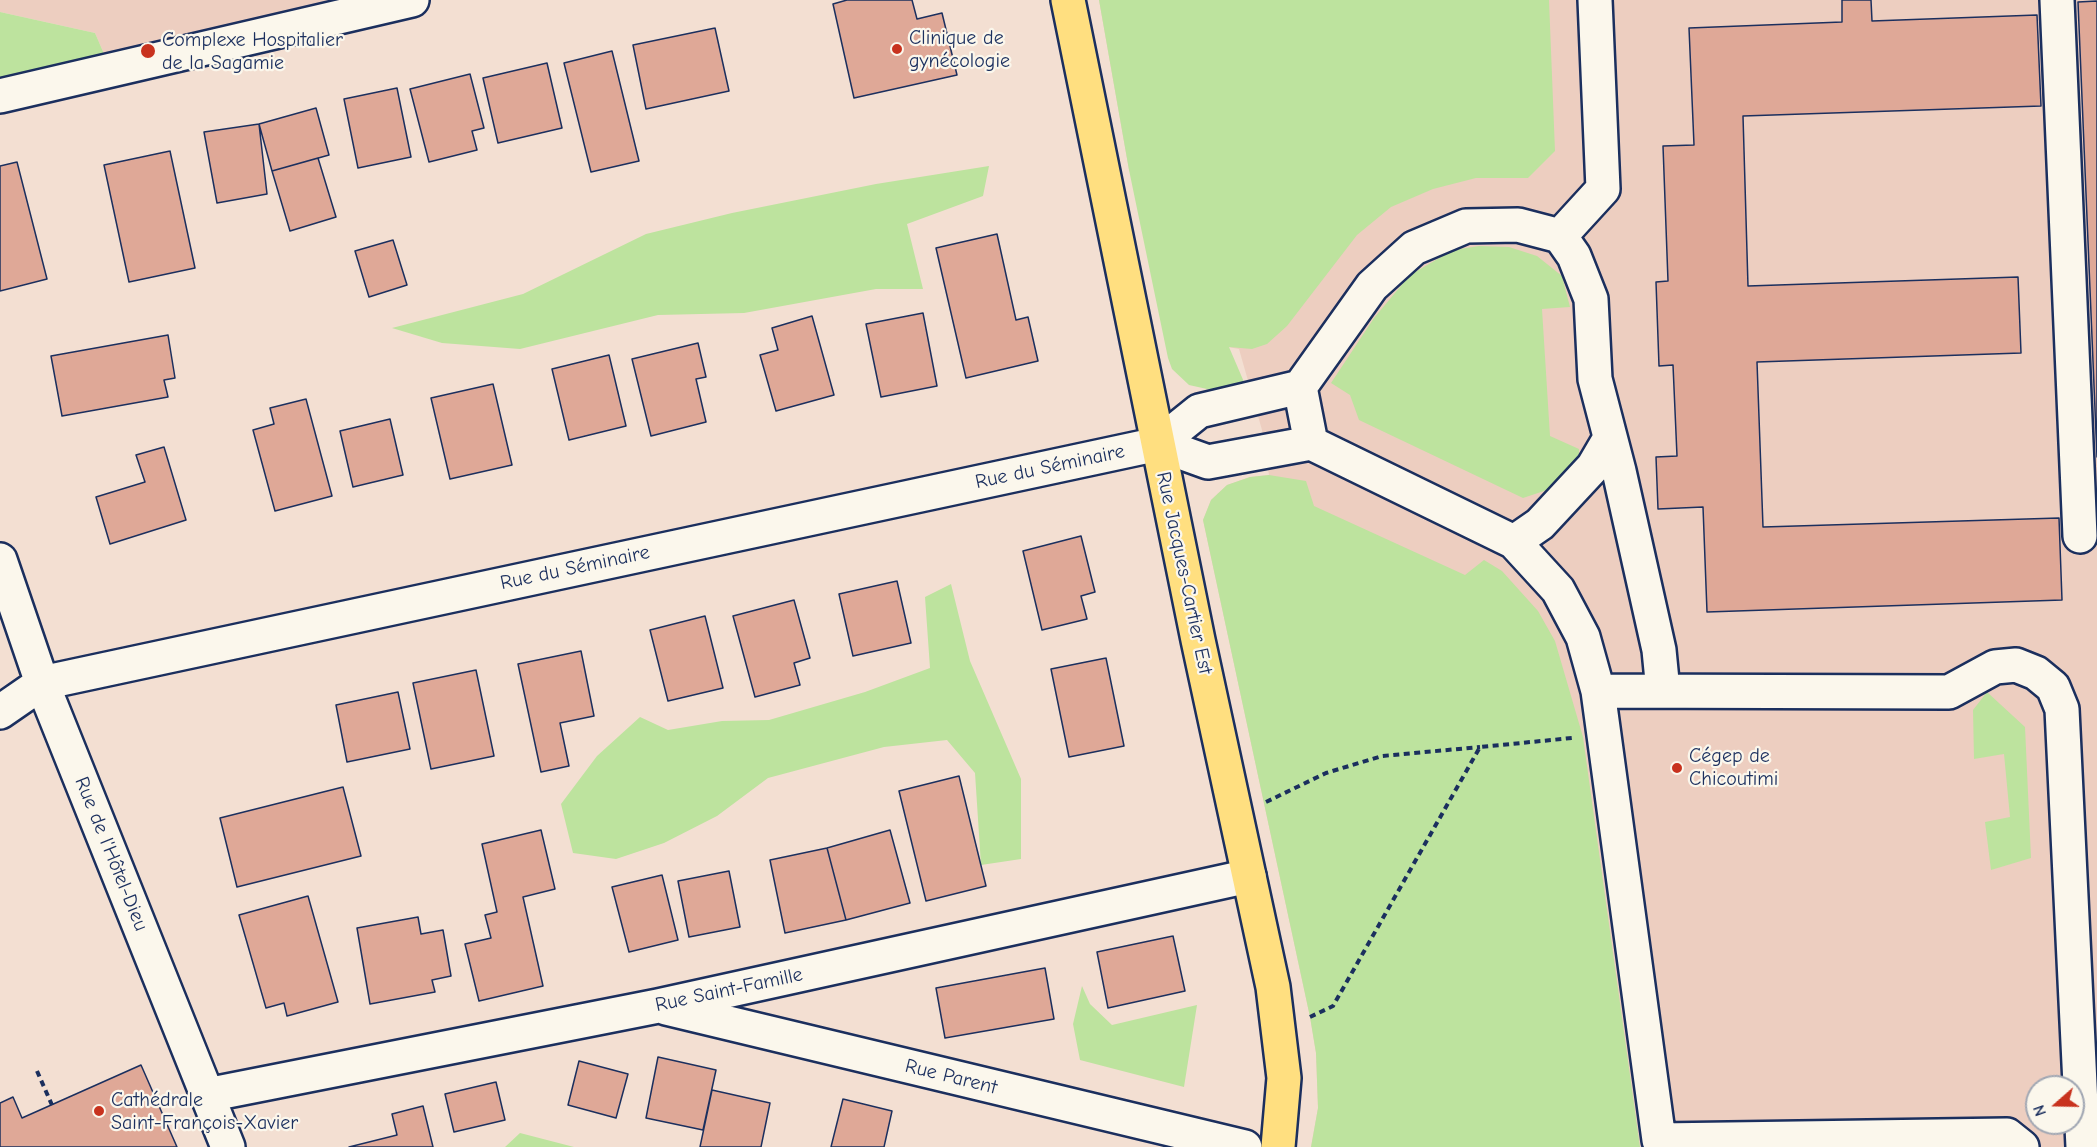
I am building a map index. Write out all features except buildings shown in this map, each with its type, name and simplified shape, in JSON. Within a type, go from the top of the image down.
[{"type":"main road","name":"Rue Jacques-Cartier Est","points":[[1068,0],[1158,444],[1273,987],[1284,1078],[1278,1147]]},
{"type":"street","points":[[1560,236],[1603,189],[1595,0]]},
{"type":"street","points":[[2057,0],[2080,536]]},
{"type":"street","points":[[0,96],[338,8],[395,2]]},
{"type":"street","points":[[1158,444],[1199,411],[1300,387],[1372,286],[1414,248],[1466,226],[1518,225],[1560,236],[1574,256],[1591,298],[1595,379],[1659,650],[1663,691]]},
{"type":"street","points":[[1300,387],[1311,442]]},
{"type":"street","points":[[1514,542],[1540,524],[1586,475],[1610,438]]},
{"type":"street","points":[[1158,444],[1208,462],[1311,442],[1514,542],[1558,590],[1583,637],[1598,691],[1659,1140],[2007,1134],[2022,1147]]},
{"type":"street","name":"Rue du Séminaire","points":[[0,712],[42,682],[1158,444]]},
{"type":"street","name":"Rue de l'Hôtel-Dieu","points":[[0,560],[42,682],[228,1147]]},
{"type":"street","points":[[1598,691],[1949,692],[1995,667],[2016,664],[2036,673],[2053,687],[2062,709],[2082,1144]]},
{"type":"street","name":"Rue Saint-Famille","points":[[207,1095],[658,1006],[1249,876]]},
{"type":"street","name":"Rue Parent","points":[[658,1006],[1245,1147]]},
{"type":"path","points":[[1265,802],[1326,773],[1382,756],[1583,737],[1598,691]]},
{"type":"path","points":[[1310,1017],[1333,1006],[1480,747]]},
{"type":"path","points":[[38,1071],[52,1105]]},
{"type":"shaded area","name":"Complexe Hospitalier de la Sagamie","points":[[0,0],[412,0],[111,70],[95,33],[0,12]]},
{"type":"shaded area","name":"Cégep de Chicoutimi","points":[[1099,0],[2097,0],[2097,1147],[1311,1147],[1318,1108],[1316,1053],[1310,1017],[1203,520],[1211,500],[1227,485],[1250,477],[1269,475],[1262,430],[1239,349],[1228,347],[1129,170]]},
{"type":"green space","points":[[1099,0],[1549,0],[1555,151],[1528,178],[1476,178],[1433,189],[1391,207],[1357,235],[1287,326],[1267,344],[1252,349],[1229,347],[1244,382],[1227,389],[1207,389],[1189,385],[1172,369],[1168,358],[1129,170]]},
{"type":"green space","points":[[0,12],[95,33],[111,70],[0,96]]},
{"type":"green space","points":[[989,166],[983,196],[907,224],[923,289],[876,289],[744,313],[658,315],[520,349],[442,343],[392,328],[523,294],[646,234],[732,213],[876,184]]},
{"type":"green space","points":[[1479,246],[1509,247],[1537,256],[1562,276],[1570,307],[1542,309],[1550,436],[1579,449],[1579,459],[1556,487],[1523,498],[1359,420],[1350,395],[1331,383],[1374,318],[1410,275],[1453,250]]},
{"type":"green space","points":[[1269,475],[1306,481],[1314,506],[1465,575],[1484,560],[1502,571],[1538,611],[1555,641],[1583,737],[1640,1147],[1311,1147],[1318,1108],[1316,1053],[1310,1017],[1203,520],[1211,500],[1227,485],[1250,477]]},
{"type":"green space","points":[[951,584],[970,661],[1021,779],[1021,859],[981,865],[975,773],[947,740],[884,747],[768,778],[717,816],[664,843],[616,859],[573,853],[561,804],[597,756],[640,717],[668,730],[722,721],[769,720],[865,692],[930,668],[925,597]]},
{"type":"green space","points":[[1987,692],[2025,727],[2031,858],[1991,870],[1985,822],[2010,817],[2004,754],[1974,759],[1973,710]]},
{"type":"green space","points":[[1082,986],[1090,1004],[1112,1025],[1197,1005],[1184,1087],[1080,1060],[1073,1024]]},
{"type":"green space","points":[[520,1133],[574,1147],[505,1147]]},
{"type":"place","name":"Clinique de gynécologie","points":[[897,49]]},
{"type":"place","name":"Complexe Hospitalier de la Sagamie","points":[[148,51]]},
{"type":"place","name":"Cégep de Chicoutimi","points":[[1677,768]]},
{"type":"place","name":"Cathédrale Saint-François-Xavier","points":[[99,1111]]}]
